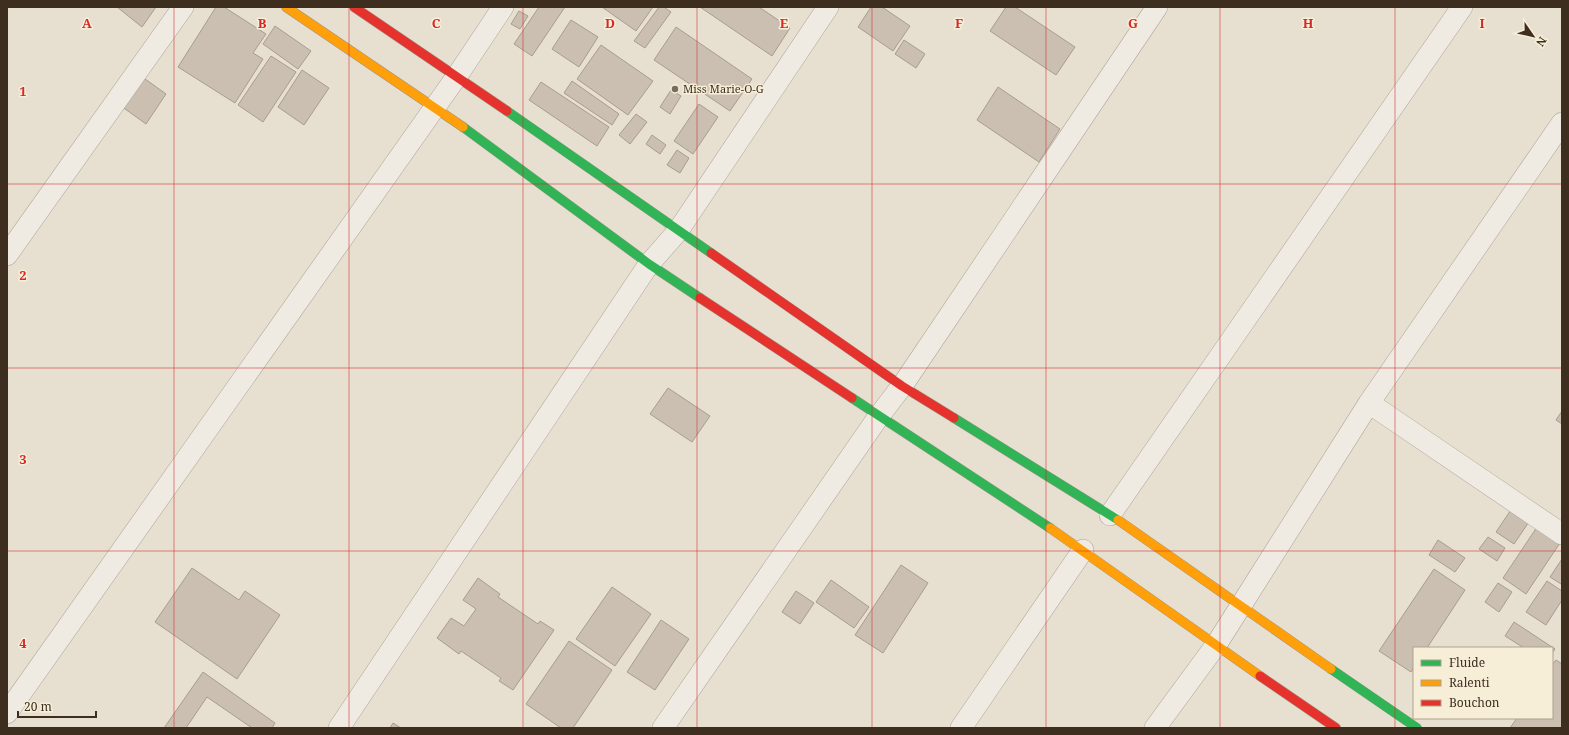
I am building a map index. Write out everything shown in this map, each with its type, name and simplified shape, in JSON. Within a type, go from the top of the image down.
[{"type":"main road","points":[[286,7],[435,107],[649,264],[1083,550],[1336,728]]},
{"type":"main road","points":[[354,7],[457,76],[902,386],[1110,515],[1418,728]]},
{"type":"street","points":[[7,255],[183,7]]},
{"type":"street","points":[[7,713],[457,76],[503,7]]},
{"type":"street","points":[[339,728],[649,264],[678,231],[828,7]]},
{"type":"street","points":[[663,728],[879,416],[902,386],[1157,7]]},
{"type":"street","points":[[1110,515],[1462,7]]},
{"type":"street","points":[[1155,728],[1216,645],[1369,403],[1562,123]]},
{"type":"street","points":[[1369,403],[1562,534]]},
{"type":"street","points":[[961,728],[1083,550]]},
{"type":"building","points":[[117,7],[156,7],[142,27]]},
{"type":"building","points":[[216,7],[224,7],[266,34],[253,53],[263,59],[235,103],[178,67]]},
{"type":"building","points":[[539,7],[565,7],[532,56],[514,44]]},
{"type":"building","points":[[602,7],[653,7],[636,31]]},
{"type":"building","points":[[659,7],[664,7],[671,12],[645,48],[634,41]]},
{"type":"building","points":[[700,7],[759,7],[790,28],[772,56]]},
{"type":"building","points":[[871,7],[882,7],[910,26],[893,51],[858,27]]},
{"type":"building","points":[[1006,7],[1015,7],[1075,47],[1056,75],[990,31]]},
{"type":"building","points":[[519,11],[528,16],[520,29],[511,24]]},
{"type":"building","points":[[571,20],[598,37],[579,67],[552,49]]},
{"type":"building","points":[[275,26],[311,51],[298,69],[263,44]]},
{"type":"building","points":[[676,27],[752,79],[730,111],[654,60]]},
{"type":"building","points":[[904,40],[925,54],[916,68],[895,54]]},
{"type":"building","points":[[601,45],[653,81],[628,115],[577,79]]},
{"type":"building","points":[[271,56],[296,72],[263,122],[238,105]]},
{"type":"building","points":[[302,70],[329,88],[304,125],[278,107]]},
{"type":"building","points":[[141,76],[166,94],[146,124],[121,106]]},
{"type":"building","points":[[572,81],[619,114],[612,125],[564,93]]},
{"type":"building","points":[[541,82],[609,127],[597,146],[529,100]]},
{"type":"building","points":[[998,87],[1060,129],[1039,162],[977,120]]},
{"type":"building","points":[[671,90],[681,96],[670,114],[660,107]]},
{"type":"building","points":[[699,104],[718,117],[693,154],[674,141]]},
{"type":"building","points":[[636,114],[647,122],[630,144],[619,135]]},
{"type":"building","points":[[652,135],[666,145],[660,154],[646,144]]},
{"type":"building","points":[[677,150],[689,158],[680,173],[667,165]]},
{"type":"building","points":[[668,388],[710,416],[692,442],[650,414]]},
{"type":"building","points":[[1562,411],[1562,424],[1556,420]]},
{"type":"building","points":[[1519,498],[1537,510],[1514,544],[1496,532]]},
{"type":"building","points":[[1545,515],[1562,540],[1526,594],[1503,578]]},
{"type":"building","points":[[1488,537],[1505,548],[1497,561],[1479,549]]},
{"type":"building","points":[[1438,540],[1465,558],[1455,572],[1429,555]]},
{"type":"building","points":[[1562,559],[1562,583],[1561,584],[1550,577]]},
{"type":"building","points":[[901,565],[928,583],[883,653],[855,635]]},
{"type":"building","points":[[192,568],[239,600],[245,591],[280,615],[237,679],[155,622]]},
{"type":"building","points":[[1434,569],[1465,590],[1428,647],[1413,647],[1413,669],[1411,672],[1379,651]]},
{"type":"building","points":[[478,578],[500,594],[498,597],[538,624],[540,621],[554,630],[513,690],[499,681],[501,678],[461,651],[459,654],[437,638],[451,618],[464,626],[476,609],[463,600]]},
{"type":"building","points":[[831,580],[869,607],[854,628],[816,602]]},
{"type":"building","points":[[1547,581],[1562,591],[1562,600],[1546,625],[1526,612]]},
{"type":"building","points":[[1498,583],[1512,592],[1499,612],[1485,602]]},
{"type":"building","points":[[612,587],[651,614],[615,666],[576,639]]},
{"type":"building","points":[[796,591],[814,603],[800,624],[782,612]]},
{"type":"building","points":[[661,620],[689,639],[655,690],[627,672]]},
{"type":"building","points":[[1514,622],[1552,647],[1522,647],[1505,636]]},
{"type":"building","points":[[569,641],[612,670],[573,728],[561,728],[526,704]]},
{"type":"building","points":[[1556,660],[1562,664],[1562,728],[1510,728],[1516,719],[1553,719],[1553,664]]},
{"type":"building","points":[[203,672],[275,723],[272,728],[252,728],[207,697],[186,728],[164,728]]},
{"type":"building","points":[[393,723],[401,728],[390,728]]},
{"type":"traffic: fast","points":[[507,111],[711,253]]},
{"type":"traffic: fast","points":[[463,127],[649,264],[700,298]]},
{"type":"traffic: fast","points":[[852,398],[1050,528]]},
{"type":"traffic: fast","points":[[954,418],[1118,520]]},
{"type":"traffic: fast","points":[[1331,669],[1417,728]]},
{"type":"traffic: slow","points":[[286,7],[463,127]]},
{"type":"traffic: slow","points":[[1118,520],[1331,669]]},
{"type":"traffic: slow","points":[[1050,528],[1260,676]]},
{"type":"traffic: jam","points":[[354,7],[507,111]]},
{"type":"traffic: jam","points":[[711,253],[902,386],[954,418]]},
{"type":"traffic: jam","points":[[700,298],[852,398]]},
{"type":"traffic: jam","points":[[1260,676],[1336,728]]},
{"type":"place","name":"Miss Marie-O-G","points":[[675,89]]}]
